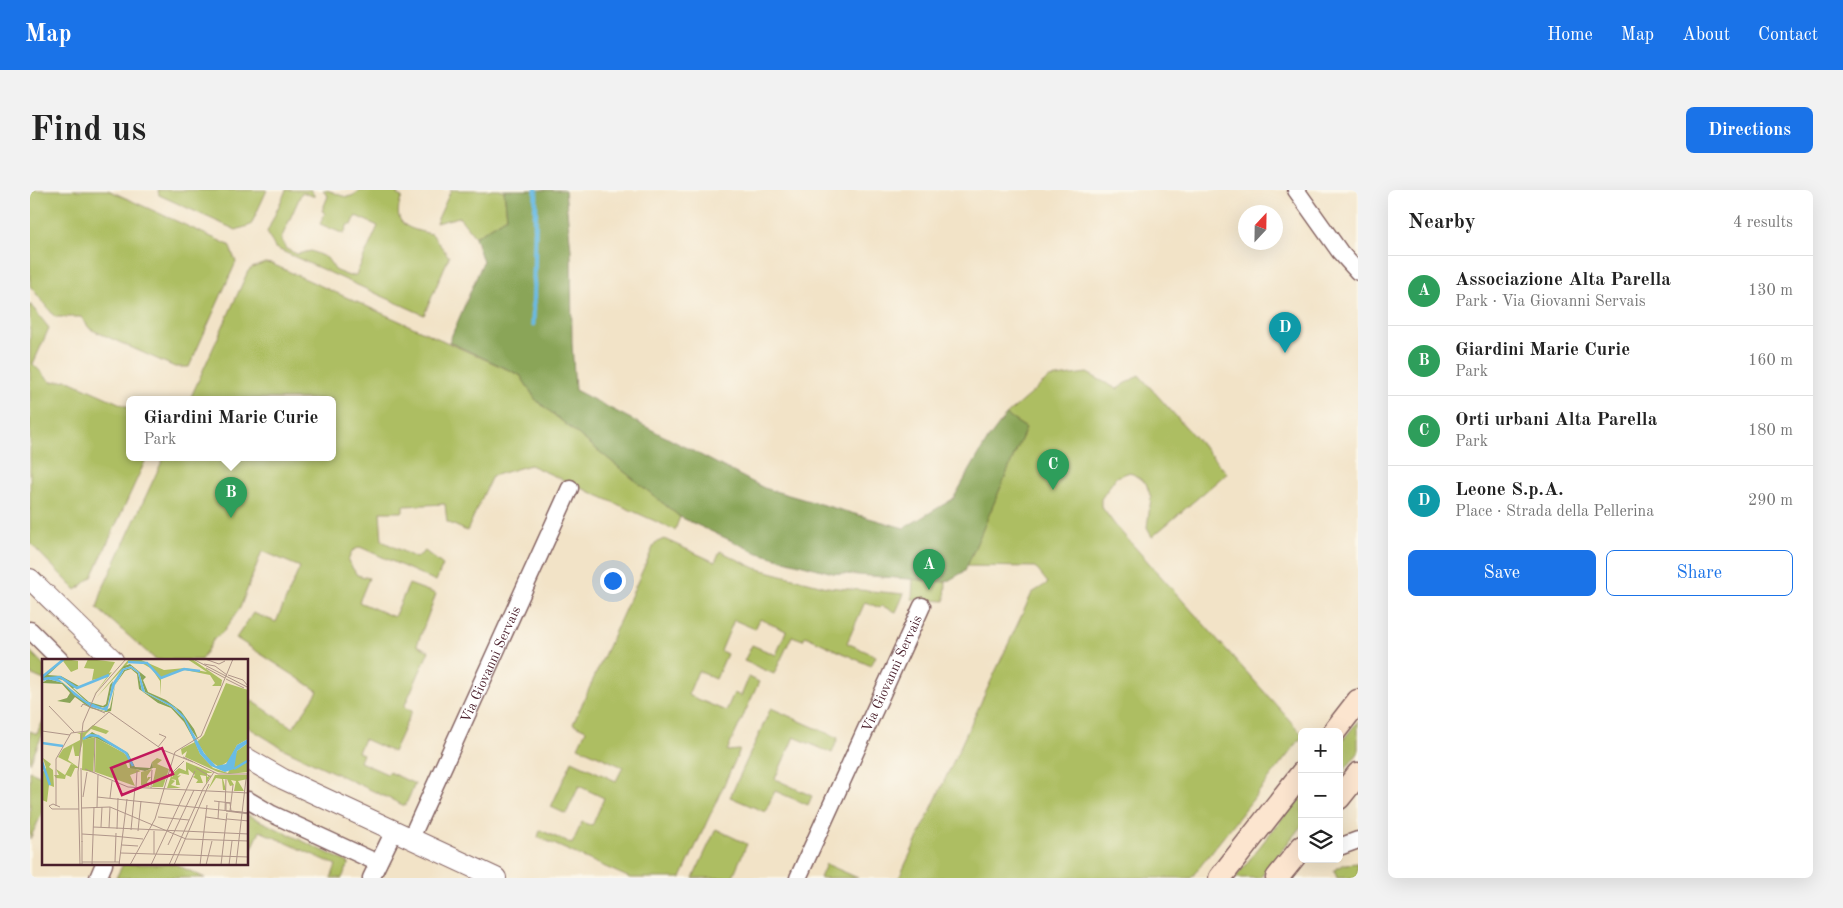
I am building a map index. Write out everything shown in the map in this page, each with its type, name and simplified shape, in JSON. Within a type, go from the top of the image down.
[{"type":"main road","points":[[1337,728],[1358,702]]},
{"type":"main road","points":[[1343,793],[1358,774]]},
{"type":"main road","points":[[1220,878],[1298,778]]},
{"type":"main road","points":[[1278,878],[1298,852]]},
{"type":"street","points":[[1296,190],[1340,252],[1358,272]]},
{"type":"street","name":"Via Giovanni Servais","points":[[371,878],[378,863],[402,835],[570,488]]},
{"type":"street","points":[[30,579],[112,659]]},
{"type":"street","name":"Via Giovanni Servais","points":[[798,878],[922,606]]},
{"type":"street","points":[[30,630],[59,659]]},
{"type":"street","points":[[249,760],[283,779],[496,878]]},
{"type":"street","points":[[249,801],[270,813],[378,863]]},
{"type":"street","points":[[1343,846],[1358,840]]},
{"type":"street","points":[[98,878],[103,866]]},
{"type":"green space","points":[[30,190],[108,190],[229,245],[236,262],[189,367],[175,367],[90,329],[81,317],[55,317],[30,286]]},
{"type":"green space","points":[[158,190],[267,190],[251,225],[236,230],[159,195]]},
{"type":"green space","points":[[286,190],[311,190],[315,197],[302,192],[281,239],[286,249],[297,254],[311,251],[327,258],[336,271],[349,276],[356,275],[378,226],[356,216],[352,225],[348,224],[344,234],[320,224],[325,213],[322,211],[328,196],[323,190],[346,197],[360,190],[399,190],[397,195],[402,197],[398,214],[400,220],[409,227],[432,234],[449,257],[424,315],[275,248],[267,232]]},
{"type":"green space","points":[[451,190],[504,190],[507,217],[475,237],[459,217],[436,223]]},
{"type":"green space","points":[[504,190],[565,190],[571,250],[572,343],[575,390],[764,488],[904,528],[953,499],[988,439],[1006,415],[1026,428],[965,571],[946,582],[833,573],[758,553],[680,517],[536,400],[520,375],[449,342],[483,262],[475,237],[507,217]]},
{"type":"green space","points":[[265,263],[272,264],[520,375],[536,400],[680,517],[675,530],[530,465],[492,476],[467,531],[447,522],[445,504],[403,506],[403,512],[380,512],[382,541],[416,558],[425,551],[443,565],[436,581],[360,547],[352,551],[348,561],[357,575],[369,578],[359,602],[394,617],[409,584],[436,594],[417,645],[429,651],[404,707],[412,711],[393,752],[364,739],[358,752],[363,754],[360,762],[415,784],[405,806],[282,748],[249,728],[249,699],[293,728],[318,691],[236,638],[253,613],[276,622],[300,567],[262,551],[240,608],[224,631],[214,639],[202,659],[155,659],[97,608],[103,588],[162,461],[336,461],[336,396],[191,396],[248,271]]},
{"type":"green space","points":[[30,304],[49,328],[33,364],[51,382],[67,380],[126,406],[126,461],[145,461],[92,577],[76,590],[30,543]]},
{"type":"green space","points":[[1087,373],[1117,389],[1139,375],[1227,473],[1152,537],[1147,527],[1151,498],[1146,483],[1130,472],[1116,477],[1101,499],[1101,506],[1115,525],[1298,730],[1298,742],[1191,878],[899,878],[1032,593],[1048,583],[1035,567],[967,566],[1026,428],[1006,415],[1049,378]]},
{"type":"green space","points":[[664,539],[715,562],[720,551],[755,568],[827,587],[904,594],[896,612],[865,602],[847,643],[876,656],[871,666],[805,636],[803,640],[792,636],[774,674],[744,661],[752,645],[776,655],[786,631],[760,619],[755,629],[734,620],[721,651],[727,654],[716,679],[698,671],[688,695],[726,711],[734,693],[741,696],[749,677],[759,682],[727,751],[740,750],[681,878],[630,878],[538,837],[540,830],[572,844],[582,822],[592,826],[604,798],[579,786],[566,814],[551,807],[572,761],[616,781],[623,767],[578,747],[586,730],[573,724],[655,543]]},
{"type":"green space","points":[[913,579],[946,582],[945,601],[912,599]]},
{"type":"green space","points":[[30,651],[42,663],[42,679],[30,674]]},
{"type":"green space","points":[[771,708],[838,738],[832,753],[794,737],[775,779],[812,796],[808,805],[775,791],[765,812],[730,797]]},
{"type":"green space","points":[[1358,721],[1358,753],[1343,772],[1343,740]]},
{"type":"green space","points":[[42,723],[42,736],[30,763],[30,731],[37,734]]},
{"type":"green space","points":[[30,771],[42,776],[42,813],[30,839]]},
{"type":"green space","points":[[1298,798],[1298,830],[1260,878],[1235,878]]},
{"type":"green space","points":[[249,815],[349,863],[342,878],[331,878],[336,865],[260,831],[249,855]]},
{"type":"green space","points":[[716,829],[747,844],[732,878],[693,878]]},
{"type":"green space","points":[[1358,863],[1358,878],[1337,878],[1334,870],[1345,864]]},
{"type":"green space","points":[[826,864],[858,878],[820,878]]},
{"type":"green space","points":[[122,866],[179,866],[205,878],[116,878]]},
{"type":"waterway","points":[[533,324],[536,190]]},
{"type":"place","name":"Leone S.p.A.","points":[[1285,353]]},
{"type":"place","name":"Orti urbani Alta Parella","points":[[1053,490]]},
{"type":"place","name":"Giardini Marie Curie","points":[[231,518]]},
{"type":"place","name":"Associazione Alta Parella","points":[[929,590]]}]
